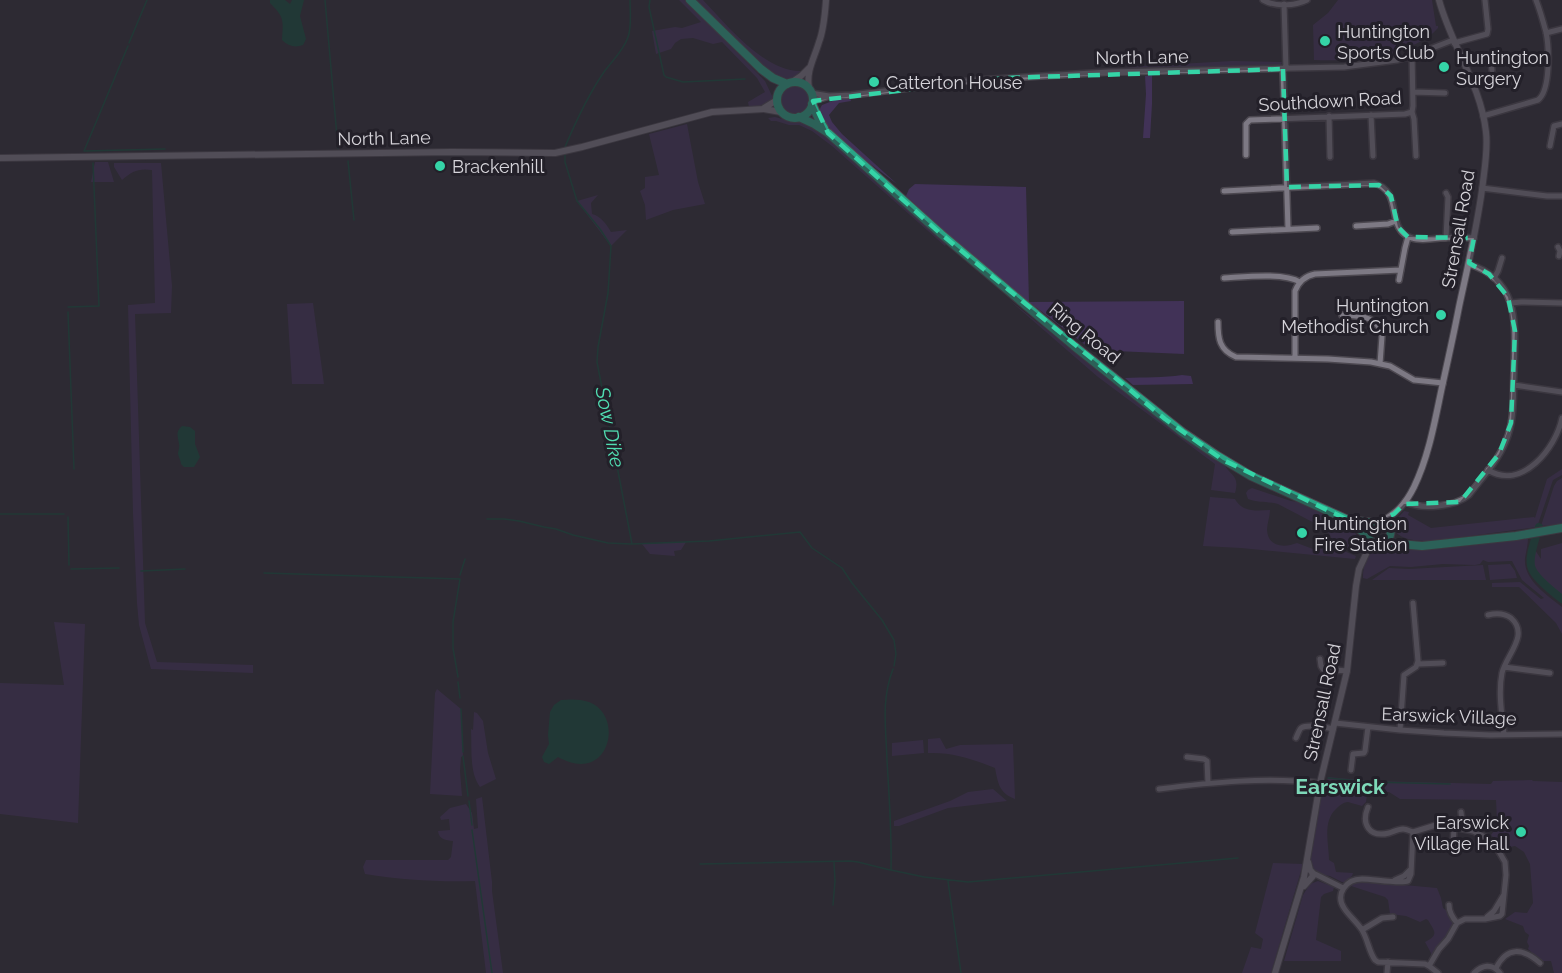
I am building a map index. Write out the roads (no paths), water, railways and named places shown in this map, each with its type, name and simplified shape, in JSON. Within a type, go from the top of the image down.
[{"type":"highway","points":[[690,0],[773,78],[789,83],[801,83],[811,97],[806,114],[790,117],[782,112],[778,107],[771,83],[761,69]]},
{"type":"highway","points":[[777,99],[779,91],[789,83]]},
{"type":"highway","name":"Ring Road","points":[[811,97],[819,120],[828,133]]},
{"type":"highway","name":"Ring Road","points":[[799,117],[828,133],[946,239],[1182,432],[1253,477],[1347,520],[1368,537]]},
{"type":"highway","name":"Ring Road","points":[[1347,520],[1377,523]]},
{"type":"highway","points":[[1406,543],[1377,523],[1369,527],[1368,537],[1373,543],[1430,546],[1562,528]]},
{"type":"highway","points":[[1382,544],[1389,538],[1390,530]]},
{"type":"street","points":[[789,83],[809,68],[823,29],[826,0]]},
{"type":"street","points":[[1263,0],[1269,3],[1284,4],[1307,0]]},
{"type":"street","name":"Strensall Road","points":[[1390,530],[1395,514],[1414,488],[1431,439],[1474,238],[1482,188],[1486,139],[1483,116],[1439,0]]},
{"type":"street","name":"North Lane","points":[[811,97],[851,95],[964,81],[1075,74],[1372,65],[1412,56],[1486,34],[1488,29],[1485,0]]},
{"type":"street","points":[[1483,116],[1538,100],[1545,91],[1546,33],[1536,0]]},
{"type":"street","points":[[1284,4],[1288,229]]},
{"type":"street","points":[[1546,33],[1562,29]]},
{"type":"street","points":[[1412,56],[1412,112],[1416,156]]},
{"type":"street","points":[[1486,57],[1492,70]]},
{"type":"street","points":[[809,68],[811,97]]},
{"type":"street","points":[[1413,92],[1445,93]]},
{"type":"street","points":[[764,109],[777,99]]},
{"type":"street","name":"North Lane","points":[[0,158],[565,151],[712,112],[764,109],[782,112]]},
{"type":"street","name":"Southdown Road","points":[[1246,154],[1246,124],[1250,120],[1412,112]]},
{"type":"street","points":[[1371,115],[1372,156]]},
{"type":"street","points":[[1329,116],[1330,157]]},
{"type":"street","points":[[1550,146],[1554,126],[1562,124]]},
{"type":"street","points":[[1224,191],[1368,183],[1379,185],[1391,196],[1396,222],[1408,237],[1416,239],[1474,238]]},
{"type":"street","points":[[1482,188],[1562,196]]},
{"type":"street","points":[[1446,193],[1448,198],[1446,238]]},
{"type":"street","points":[[1356,226],[1396,222]]},
{"type":"street","points":[[1232,232],[1318,228]]},
{"type":"street","points":[[1400,280],[1408,237]]},
{"type":"street","points":[[1452,280],[1458,237]]},
{"type":"street","points":[[1494,278],[1502,256]]},
{"type":"street","points":[[1405,502],[1423,506],[1456,504],[1469,495],[1499,454],[1507,439],[1513,412],[1515,319],[1504,289],[1484,270],[1468,264]]},
{"type":"street","points":[[1295,358],[1295,296],[1300,282],[1315,274],[1401,270]]},
{"type":"street","points":[[1224,278],[1287,277],[1300,282]]},
{"type":"street","points":[[1511,303],[1562,303]]},
{"type":"street","points":[[1346,317],[1367,317],[1379,327],[1382,336],[1380,364]]},
{"type":"street","points":[[1219,325],[1220,343],[1224,350],[1232,355],[1360,361],[1395,369],[1414,380],[1443,383]]},
{"type":"street","points":[[1514,386],[1562,392]]},
{"type":"street","points":[[1488,470],[1497,475],[1507,476],[1533,465],[1546,452],[1562,418]]},
{"type":"street","name":"Strensall Road","points":[[1377,523],[1395,514]]},
{"type":"street","name":"Strensall Road","points":[[1275,973],[1299,894],[1309,874],[1307,856],[1320,783],[1347,670],[1356,586],[1361,563],[1366,554],[1368,537]]},
{"type":"street","points":[[1366,554],[1382,544]]},
{"type":"street","points":[[1413,603],[1418,664]]},
{"type":"street","points":[[1488,615],[1506,615],[1518,629],[1517,642],[1502,675],[1504,734]]},
{"type":"street","points":[[1320,659],[1323,669],[1347,670]]},
{"type":"street","points":[[1400,730],[1404,675],[1418,664],[1443,663]]},
{"type":"street","points":[[1504,667],[1550,673]]},
{"type":"street","name":"Earswick Village","points":[[1296,738],[1299,730],[1304,727],[1318,726],[1462,734],[1562,734]]},
{"type":"street","points":[[1351,770],[1353,754],[1365,751],[1368,727]]},
{"type":"street","points":[[1187,757],[1207,761],[1208,783]]},
{"type":"street","points":[[1160,789],[1208,783],[1252,781],[1320,783]]},
{"type":"street","points":[[1365,809],[1366,824],[1374,833],[1388,833],[1400,829],[1413,832],[1435,824],[1473,831],[1485,837],[1503,856],[1506,867],[1502,914],[1485,919],[1465,919],[1457,923],[1430,966]]},
{"type":"street","points":[[1453,847],[1457,828],[1462,820],[1461,812]]},
{"type":"street","points":[[1413,832],[1411,869],[1404,876],[1394,880],[1357,879],[1347,883],[1341,895],[1343,907],[1362,930],[1373,957],[1378,962],[1419,963],[1430,966],[1438,973]]},
{"type":"street","points":[[1309,874],[1325,878],[1343,888]]},
{"type":"street","points":[[1449,904],[1451,916],[1457,923]]},
{"type":"street","points":[[1362,930],[1382,918],[1393,917]]},
{"type":"street","points":[[1523,952],[1526,944]]},
{"type":"street","points":[[1474,973],[1483,967],[1491,966],[1498,970],[1503,957],[1508,954],[1523,952],[1531,955],[1540,963]]},
{"type":"street","points":[[1388,962],[1388,973]]},
{"type":"waterway","points":[[129,43],[147,0]]},
{"type":"waterway","points":[[325,0],[338,148]]},
{"type":"waterway","name":"Sow Dike","points":[[565,150],[573,128],[593,90],[626,42],[630,28],[630,0]]},
{"type":"waterway","points":[[650,0],[649,7],[666,77],[683,82],[745,79]]},
{"type":"waterway","points":[[128,46],[84,151],[165,149]]},
{"type":"waterway","name":"Sow Dike","points":[[565,154],[565,162],[577,201],[611,246],[608,293],[597,362],[632,544],[709,541],[800,532],[812,548],[842,568],[882,620],[894,640],[896,654],[894,666]]},
{"type":"waterway","points":[[348,161],[354,220]]},
{"type":"waterway","points":[[68,307],[99,306],[93,163]]},
{"type":"waterway","points":[[68,312],[74,469]]},
{"type":"waterway","points":[[0,514],[64,514]]},
{"type":"waterway","points":[[68,517],[69,565]]},
{"type":"waterway","points":[[487,519],[519,521],[608,543],[631,544]]},
{"type":"waterway","points":[[1539,527],[1531,554],[1532,569],[1541,581],[1562,599]]},
{"type":"waterway","points":[[460,575],[465,559]]},
{"type":"waterway","points":[[71,569],[119,568]]},
{"type":"waterway","points":[[141,571],[185,569]]},
{"type":"waterway","points":[[264,573],[460,579],[453,622],[453,648],[458,677]]},
{"type":"waterway","points":[[893,669],[889,680],[885,714],[891,870],[924,877],[968,882],[1238,858]]},
{"type":"waterway","points":[[458,682],[460,698]]},
{"type":"waterway","points":[[461,709],[463,752]]},
{"type":"waterway","points":[[463,756],[468,796]]},
{"type":"waterway","points":[[1328,778],[1371,782],[1450,784]]},
{"type":"waterway","points":[[469,801],[472,825]]},
{"type":"waterway","points":[[472,830],[492,973]]},
{"type":"waterway","points":[[700,864],[850,861],[890,870]]},
{"type":"waterway","points":[[833,905],[834,862]]},
{"type":"waterway","points":[[948,881],[961,973]]},
{"type":"place","name":"Huntington Sports Club","points":[[1325,41]]},
{"type":"place","name":"Huntington Surgery","points":[[1444,67]]},
{"type":"place","name":"Catterton House","points":[[874,82]]},
{"type":"place","name":"Brackenhill","points":[[440,166]]},
{"type":"place","name":"Huntington Methodist Church","points":[[1441,315]]},
{"type":"place","name":"Huntington Fire Station","points":[[1302,533]]},
{"type":"place","name":"Earswick Village Hall","points":[[1521,832]]},
{"type":"district","name":"Earswick","points":[[1340,786]]}]
